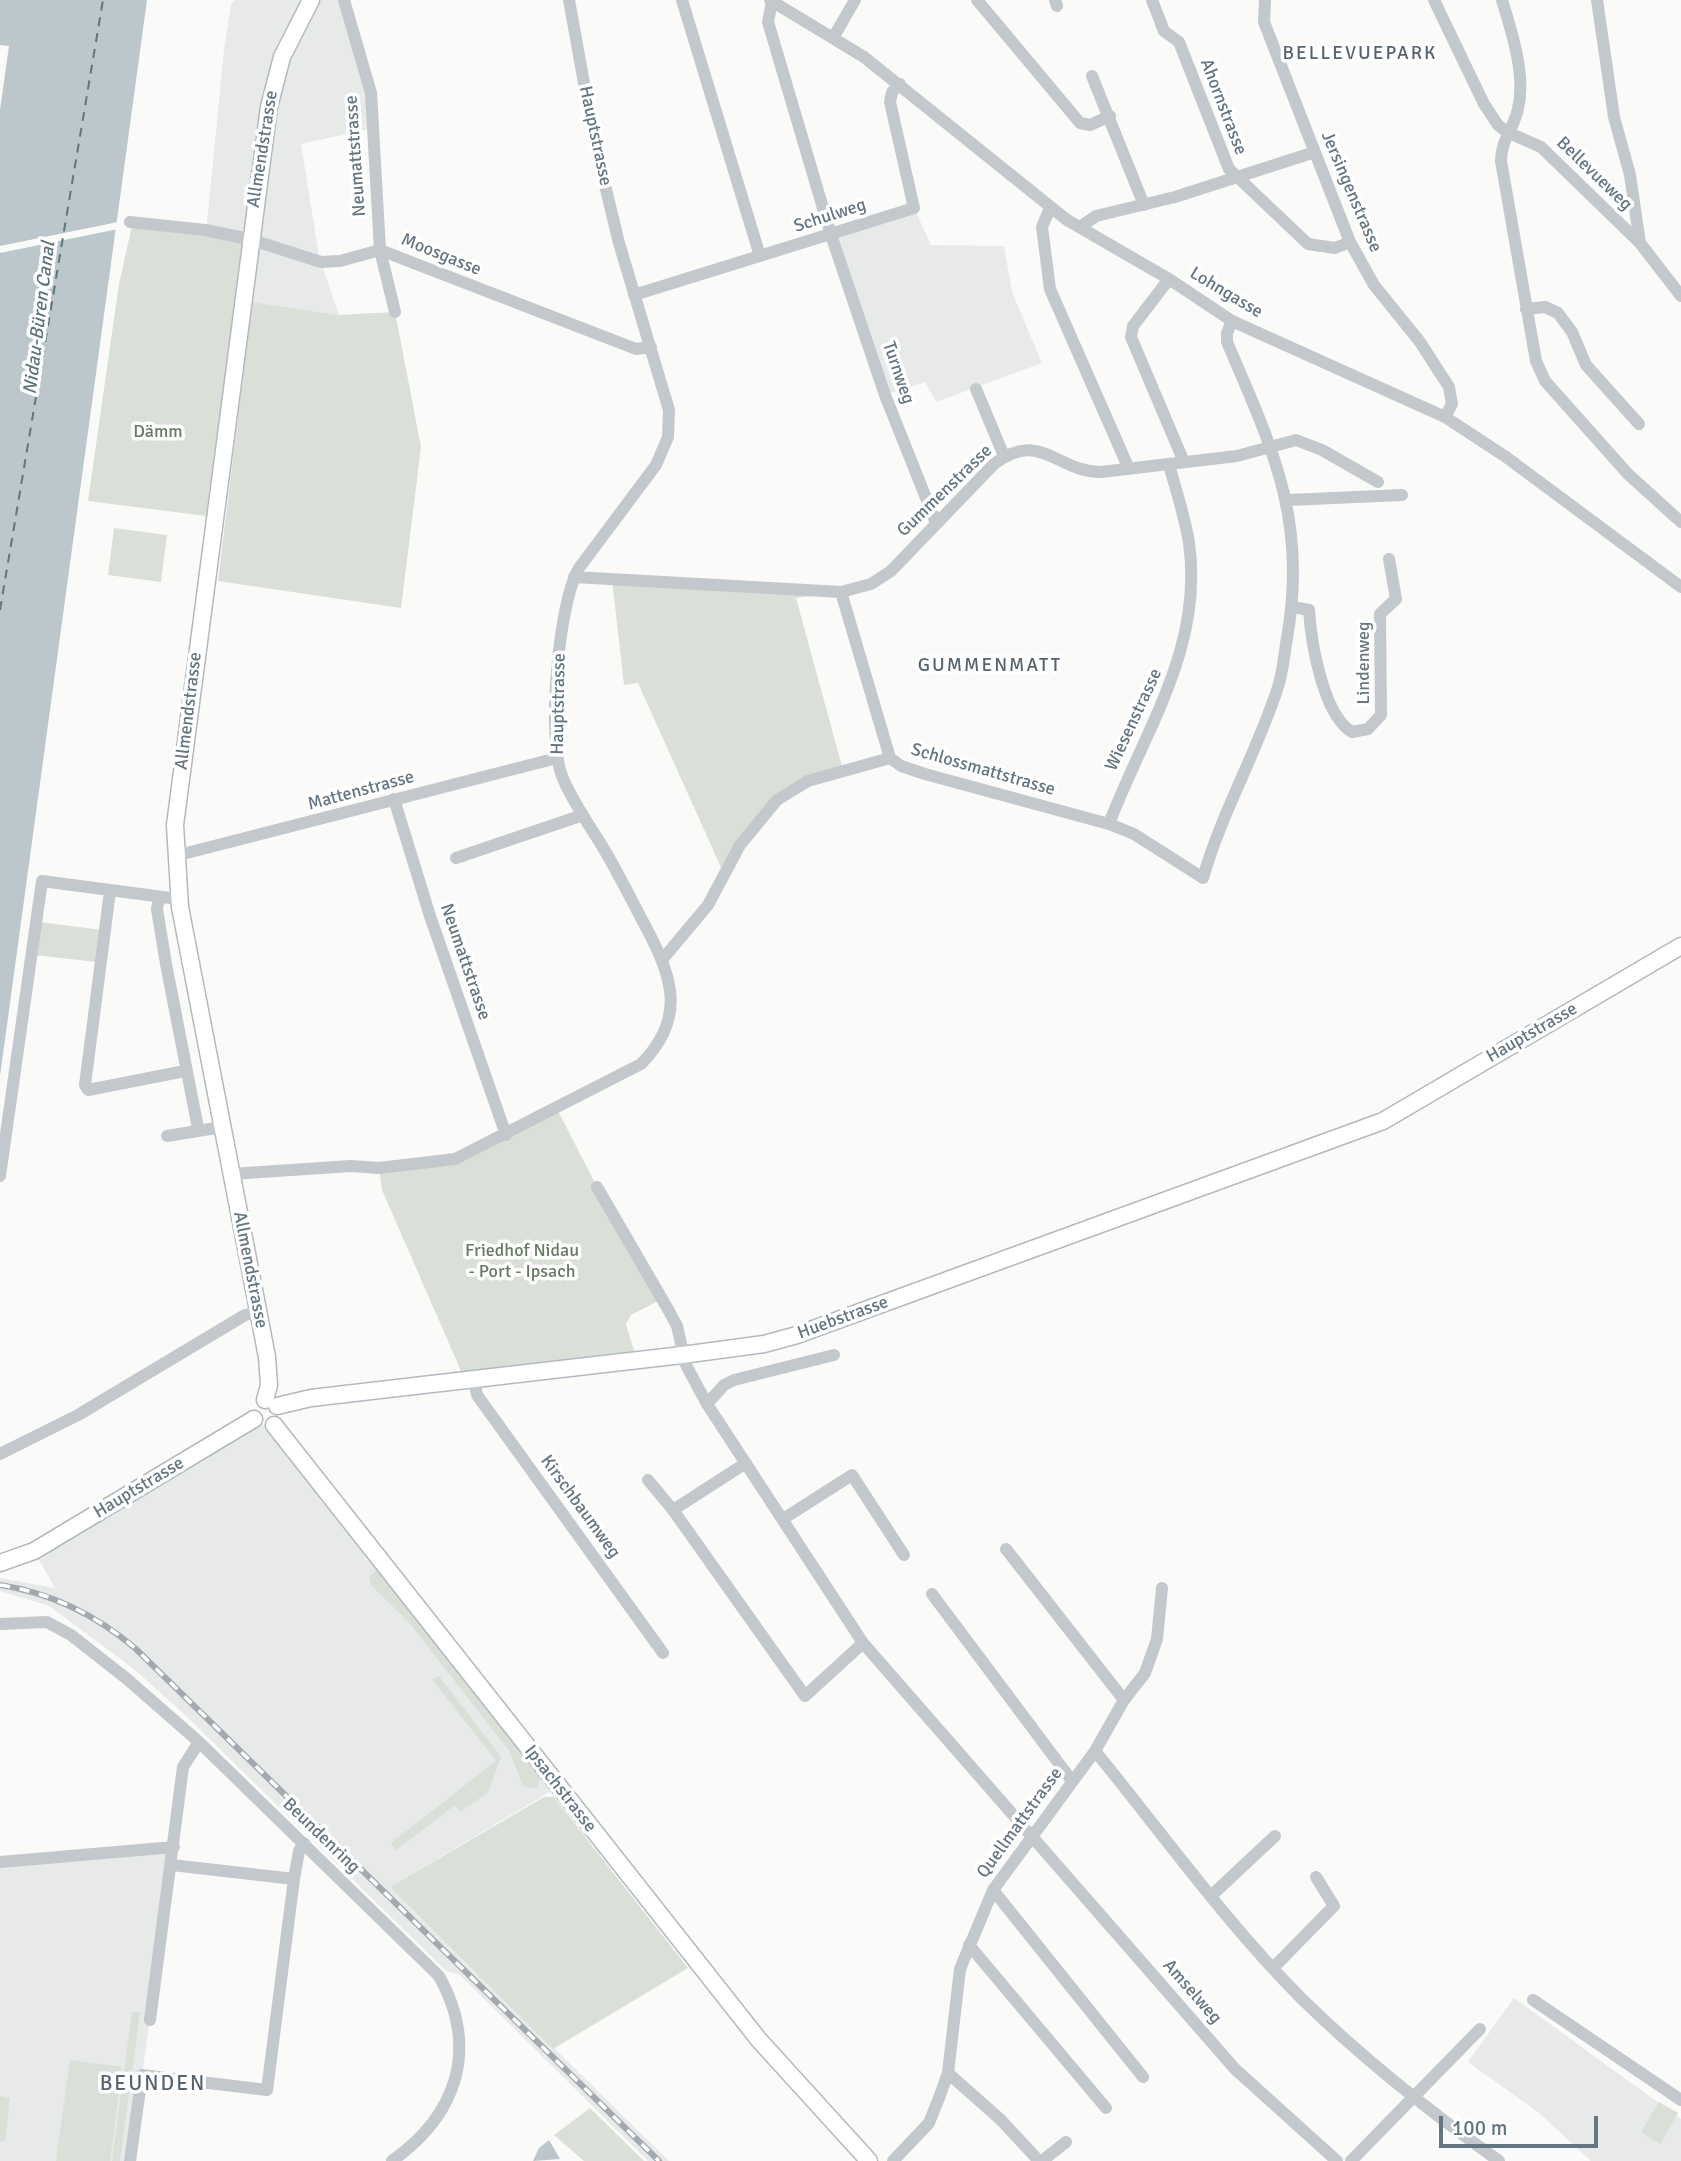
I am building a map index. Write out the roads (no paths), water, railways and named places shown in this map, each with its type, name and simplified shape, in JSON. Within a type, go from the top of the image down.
[{"type":"main road","name":"Allmendstrasse","points":[[254,1419],[254,1409],[271,1403],[269,1375],[178,899],[175,825],[249,239],[272,90],[287,46],[311,0]]},
{"type":"main road","name":"Hauptstrasse","points":[[1383,1121],[1681,946]]},
{"type":"main road","name":"Huebstrasse","points":[[271,1403],[682,1356],[764,1344],[797,1335],[1383,1121]]},
{"type":"main road","points":[[254,1419],[262,1427],[274,1425],[279,1414],[271,1403]]},
{"type":"main road","name":"Hauptstrasse","points":[[0,1563],[34,1551],[254,1419]]},
{"type":"main road","name":"Ipsachstrasse","points":[[274,1425],[759,2040],[869,2161]]},
{"type":"street","name":"Neumattstrasse","points":[[344,0],[371,93],[380,250],[395,312]]},
{"type":"street","name":"Hauptstrasse","points":[[231,1174],[433,1163],[461,1156],[641,1064],[657,1048],[667,1029],[671,1010],[670,981],[662,960],[568,788],[556,758],[562,626],[574,578],[656,465],[668,437],[669,410],[634,295],[595,144],[569,0]]},
{"type":"street","points":[[682,0],[760,256]]},
{"type":"street","name":"Lohngasse","points":[[771,0],[834,38],[900,85],[1050,208],[1169,279],[1233,321],[1445,417],[1506,457],[1681,587]]},
{"type":"street","name":"Turnweg","points":[[771,0],[768,22],[831,235],[887,398],[936,523]]},
{"type":"street","points":[[834,38],[855,0]]},
{"type":"street","points":[[977,0],[1080,123],[1090,125],[1110,116]]},
{"type":"street","name":"Ahornstrasse","points":[[1152,0],[1164,31],[1179,42],[1228,169],[1308,244],[1335,248],[1350,242]]},
{"type":"street","name":"Jersingenstrasse","points":[[1265,0],[1264,22],[1350,242],[1374,285],[1420,342],[1449,387],[1452,404],[1445,417]]},
{"type":"street","points":[[1434,0],[1485,104],[1507,132]]},
{"type":"street","points":[[1502,0],[1521,87],[1517,112],[1507,132],[1501,161],[1536,361],[1545,381],[1628,474],[1681,522]]},
{"type":"street","points":[[1597,0],[1614,117],[1630,175],[1640,243]]},
{"type":"street","points":[[1092,76],[1144,205]]},
{"type":"street","name":"Schulweg","points":[[634,295],[914,208],[890,102],[892,92],[900,85]]},
{"type":"street","name":"Bellevueweg","points":[[1507,132],[1541,148],[1640,243],[1681,296]]},
{"type":"street","points":[[1080,227],[1096,216],[1237,178],[1315,152]]},
{"type":"street","points":[[1050,208],[1042,227],[1050,289],[1129,468]]},
{"type":"street","name":"Moosgasse","points":[[130,222],[205,230],[249,239],[321,262],[340,261],[380,250],[611,341],[636,349],[651,347]]},
{"type":"street","points":[[1169,279],[1133,326],[1131,337],[1184,462]]},
{"type":"street","points":[[1526,309],[1545,307],[1558,313],[1572,332],[1586,365],[1639,424]]},
{"type":"street","points":[[1233,321],[1227,332],[1227,342],[1272,448],[1288,500],[1294,544],[1293,607]]},
{"type":"street","points":[[976,388],[1004,456]]},
{"type":"street","name":"Gummenstrasse","points":[[574,578],[841,592],[871,584],[891,571],[1004,456],[1032,449],[1094,472],[1237,456],[1296,440],[1322,450],[1378,482]]},
{"type":"street","name":"Wiesenstrasse","points":[[1109,824],[1125,782],[1172,685],[1188,625],[1192,572],[1189,541],[1169,465]]},
{"type":"street","points":[[1288,500],[1402,495]]},
{"type":"street","name":"Lindenweg","points":[[1293,607],[1309,610],[1311,645],[1339,722],[1352,732],[1368,729],[1381,715],[1380,614],[1396,599],[1389,559]]},
{"type":"street","points":[[841,592],[890,758]]},
{"type":"street","name":"Schlossmattstrasse","points":[[662,960],[708,905],[740,845],[778,800],[808,780],[890,758],[901,766],[925,774],[1109,824],[1134,834],[1203,878],[1216,835],[1278,689],[1293,607]]},
{"type":"street","name":"Mattenstrasse","points":[[175,856],[192,854],[556,758]]},
{"type":"street","name":"Neumattstrasse","points":[[394,799],[506,1135]]},
{"type":"street","points":[[456,858],[583,815]]},
{"type":"street","points":[[0,1177],[42,881],[178,899]]},
{"type":"street","points":[[110,891],[85,1085],[88,1090],[185,1071]]},
{"type":"street","points":[[159,898],[157,909],[185,1071],[198,1129]]},
{"type":"street","points":[[167,1136],[222,1127]]},
{"type":"street","name":"Amselweg","points":[[597,1187],[677,1326],[682,1356],[707,1404],[863,1643],[1235,2069],[1337,2161]]},
{"type":"street","points":[[0,1454],[78,1415],[245,1315],[258,1312]]},
{"type":"street","points":[[707,1404],[724,1385],[734,1380],[834,1355]]},
{"type":"street","name":"Kirschbaumweg","points":[[474,1379],[477,1395],[663,1653]]},
{"type":"street","points":[[673,1510],[746,1464]]},
{"type":"street","points":[[783,1519],[852,1475],[904,1555]]},
{"type":"street","points":[[648,1480],[673,1510],[805,1696],[863,1643]]},
{"type":"street","points":[[1006,1549],[1124,1700]]},
{"type":"street","name":"Quellmattstrasse","points":[[893,2161],[929,2123],[948,2073],[955,1995],[969,1945],[993,1890],[1095,1751],[1124,1700],[1145,1673],[1157,1639],[1162,1588]]},
{"type":"street","points":[[932,1594],[1072,1781]]},
{"type":"street","name":"Beundenring","points":[[0,1624],[41,1621],[62,1629],[199,1742],[439,1976],[453,2000],[457,2019],[457,2077],[449,2099],[410,2148],[392,2161]]},
{"type":"street","points":[[150,2020],[183,1767],[199,1742]]},
{"type":"street","points":[[1095,1751],[1211,1896],[1303,2000],[1411,2099],[1499,2161]]},
{"type":"street","points":[[1211,1896],[1275,1836]]},
{"type":"street","points":[[130,2161],[142,2074],[267,2090],[294,1879],[299,1851],[304,1843]]},
{"type":"street","points":[[0,1862],[174,1847]]},
{"type":"street","points":[[172,1865],[294,1879]]},
{"type":"street","points":[[1273,1968],[1334,1906],[1317,1877]]},
{"type":"street","points":[[993,1890],[1143,2077]]},
{"type":"street","points":[[969,1945],[1106,2108]]},
{"type":"street","points":[[1533,2000],[1681,2100]]},
{"type":"street","points":[[1351,2161],[1480,2029]]},
{"type":"street","points":[[948,2073],[1001,2120],[1041,2161],[1066,2142]]},
{"type":"water","name":"Nidau-Büren Canal","points":[[0,0],[147,0],[0,1076],[0,110],[9,46],[0,45]]},
{"type":"water","points":[[549,2140],[560,2159],[533,2161],[539,2148]]},
{"type":"railway","points":[[0,1585],[38,1594],[72,1607],[105,1626],[136,1649],[659,2161]]},
{"type":"district","name":"BELLEVUEPARK","points":[[1360,54]]},
{"type":"district","name":"GUMMENMATT","points":[[990,666]]},
{"type":"district","name":"BEUNDEN","points":[[153,2084]]},
{"type":"park label","name":"Dämm","points":[[158,432]]},
{"type":"park label","name":"Friedhof Nidau - Port - Ipsach","points":[[522,1261]]}]
